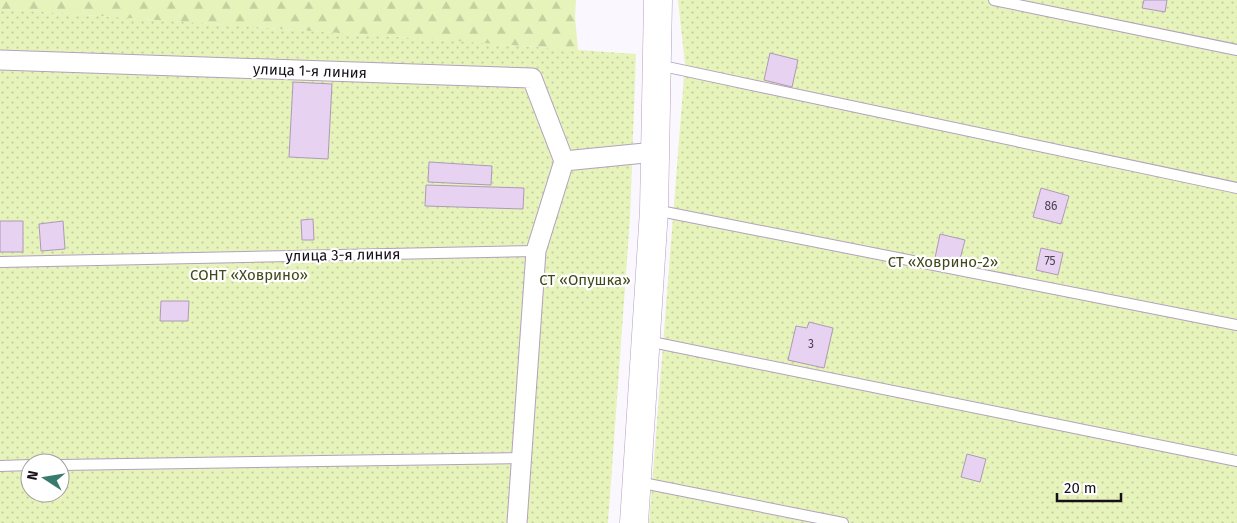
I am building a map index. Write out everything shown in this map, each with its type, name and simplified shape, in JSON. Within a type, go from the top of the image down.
[{"type":"street","points":[[634,523],[654,210],[658,0]]},
{"type":"street","name":"улица 1-я линия","points":[[0,60],[532,78],[564,161]]},
{"type":"street","points":[[517,523],[536,251],[564,161],[655,152]]},
{"type":"lane","points":[[994,0],[1237,50]]},
{"type":"lane","points":[[657,65],[1237,188]]},
{"type":"lane","points":[[654,210],[1237,325]]},
{"type":"lane","name":"улица 3-я линия","points":[[0,262],[536,251]]},
{"type":"lane","points":[[646,341],[1237,461]]},
{"type":"lane","points":[[70,465],[523,458]]},
{"type":"lane","points":[[0,466],[20,465]]},
{"type":"lane","points":[[637,482],[843,523]]},
{"type":"green space","points":[[0,0],[576,0],[575,17],[578,50],[0,9]]},
{"type":"green space","name":"СТ «Ховрино-2»","points":[[678,0],[1237,0],[1237,523],[649,523],[685,64]]},
{"type":"green space","name":"СОНТ «Ховрино»","points":[[0,9],[636,54],[630,218],[608,523],[0,523]]},
{"type":"building","points":[[1144,0],[1167,0],[1165,12],[1142,8]]},
{"type":"building","points":[[770,53],[798,60],[792,87],[764,80]]},
{"type":"building","points":[[293,82],[332,84],[328,159],[289,157]]},
{"type":"building","points":[[429,162],[492,166],[491,185],[428,182]]},
{"type":"building","points":[[426,185],[524,188],[523,209],[425,206]]},
{"type":"building","points":[[1041,188],[1069,196],[1061,224],[1033,217]]},
{"type":"building","points":[[313,219],[314,240],[302,240],[301,220]]},
{"type":"building","points":[[0,221],[23,221],[23,252],[0,252]]},
{"type":"building","points":[[63,221],[65,249],[41,251],[39,224]]},
{"type":"building","points":[[940,234],[965,240],[959,263],[935,258]]},
{"type":"building","points":[[1041,248],[1063,253],[1058,275],[1036,270]]},
{"type":"building","points":[[161,301],[189,301],[188,321],[160,321]]},
{"type":"building","points":[[809,322],[833,328],[824,368],[788,360],[796,326],[807,328]]},
{"type":"building","points":[[967,454],[986,459],[980,482],[961,477]]},
{"type":"park label","name":"СТ «Опушка»","points":[[585,280]]}]
